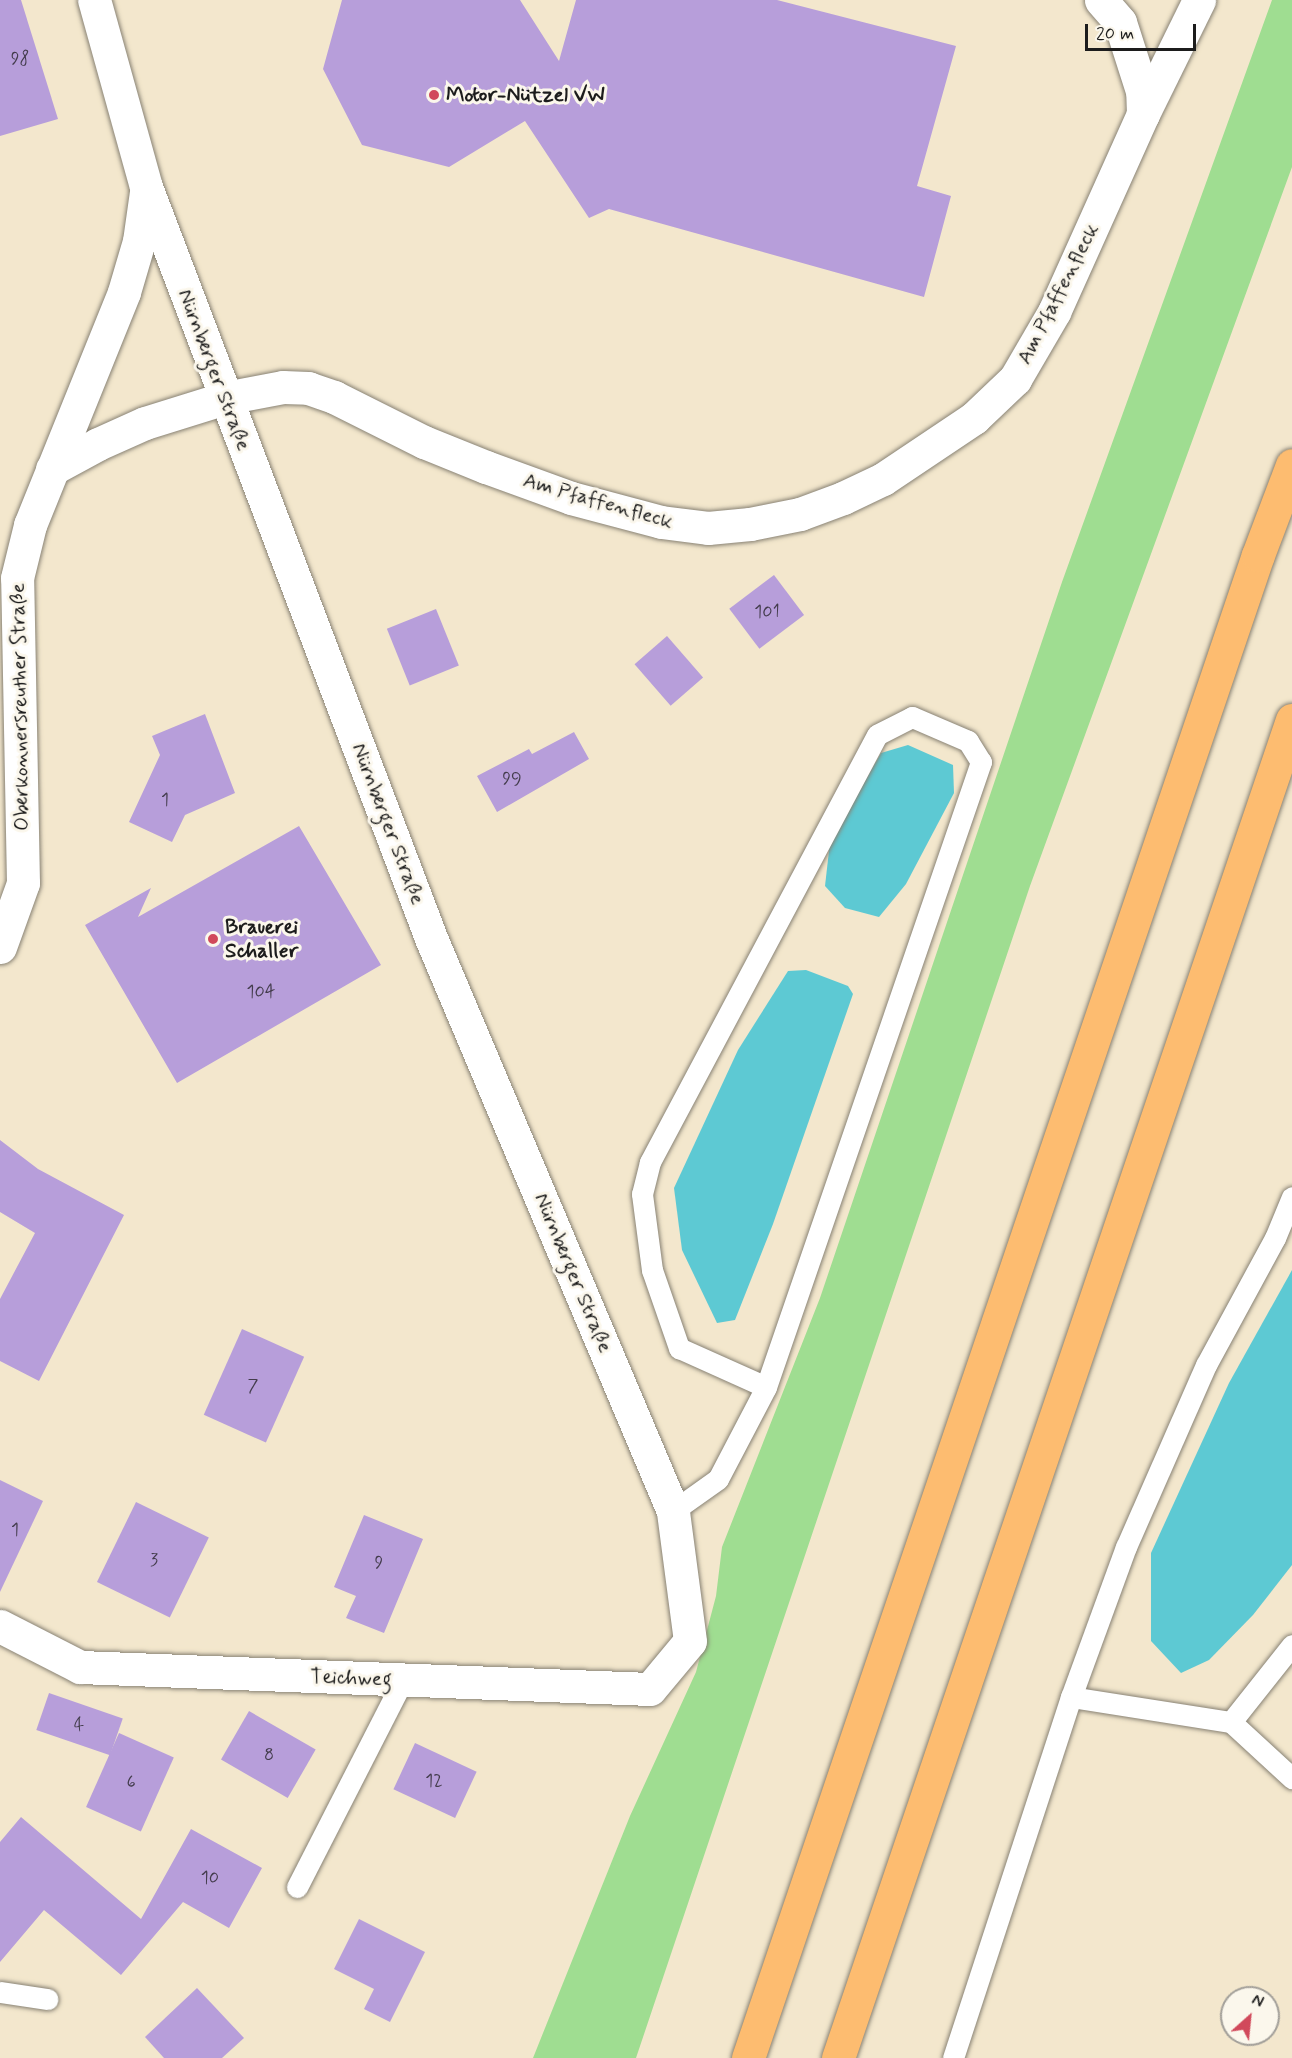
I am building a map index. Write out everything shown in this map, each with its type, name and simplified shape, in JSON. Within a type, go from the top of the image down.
[{"type":"highway","points":[[748,2058],[1254,566],[1292,465]]},
{"type":"highway","points":[[838,2058],[1292,720]]},
{"type":"street","name":"Nürnberger Straße","points":[[94,0],[146,187],[431,938],[673,1511],[690,1641]]},
{"type":"street","points":[[1101,0],[1120,22],[1142,91],[1143,114]]},
{"type":"street","name":"Am Pfaffenfleck","points":[[225,398],[283,387],[308,388],[334,397],[424,442],[486,467],[572,498],[661,522],[708,528],[750,524],[800,514],[883,479],[974,418],[1015,379],[1054,312],[1143,114],[1199,0]]},
{"type":"street","name":"Oberkonnersreuther Straße","points":[[0,947],[23,883],[17,578],[30,525],[124,292],[140,241],[146,187]]},
{"type":"street","points":[[52,470],[98,444],[145,423],[225,398]]},
{"type":"street","name":"Teichweg","points":[[0,1626],[80,1667],[650,1689],[690,1641]]},
{"type":"lane","points":[[673,1511],[718,1479],[766,1387],[981,762],[968,741],[912,717],[877,735],[650,1162],[642,1194],[652,1270],[679,1348],[766,1387]]},
{"type":"lane","points":[[953,2058],[1071,1697],[1126,1547],[1206,1365],[1275,1238],[1292,1197]]},
{"type":"lane","points":[[1230,1722],[1292,1645]]},
{"type":"lane","points":[[297,1887],[403,1680]]},
{"type":"lane","points":[[1071,1697],[1230,1722],[1292,1779]]},
{"type":"lane","points":[[0,1992],[47,1999]]},
{"type":"green space","points":[[1272,0],[1292,0],[1292,167],[1030,886],[636,2058],[533,2058],[630,1816],[696,1672],[716,1596],[722,1547],[820,1298],[1062,582]]},
{"type":"water","points":[[908,745],[953,765],[954,793],[906,884],[879,917],[845,908],[825,886],[830,842],[881,753]]},
{"type":"water","points":[[806,970],[848,986],[853,994],[773,1224],[735,1320],[717,1323],[682,1250],[674,1188],[738,1050],[788,971]]},
{"type":"water","points":[[1292,1270],[1292,1565],[1253,1615],[1209,1660],[1181,1673],[1151,1641],[1151,1553],[1229,1383]]},
{"type":"building","points":[[0,0],[21,0],[58,119],[0,136]]},
{"type":"building","points":[[342,0],[520,0],[559,61],[576,0],[777,0],[956,46],[917,186],[951,196],[924,297],[609,209],[589,218],[525,121],[449,167],[362,145],[323,69]]},
{"type":"building","points":[[774,575],[804,615],[759,649],[729,609]]},
{"type":"building","points":[[436,609],[459,666],[410,685],[387,629]]},
{"type":"building","points":[[667,636],[703,678],[671,706],[635,664]]},
{"type":"building","points":[[205,714],[235,793],[185,815],[172,842],[129,822],[160,755],[152,736]]},
{"type":"building","points":[[574,732],[589,759],[497,812],[477,776],[529,749],[532,754]]},
{"type":"building","points":[[299,826],[381,965],[177,1083],[85,925],[151,888],[138,917]]},
{"type":"building","points":[[0,1140],[38,1169],[124,1215],[39,1381],[0,1361],[0,1299],[35,1233],[0,1212]]},
{"type":"building","points":[[242,1329],[304,1357],[266,1443],[204,1415]]},
{"type":"building","points":[[0,1480],[43,1501],[0,1592]]},
{"type":"building","points":[[136,1502],[209,1538],[170,1618],[97,1582]]},
{"type":"building","points":[[364,1515],[423,1539],[384,1633],[346,1618],[356,1596],[334,1587]]},
{"type":"building","points":[[49,1693],[123,1718],[110,1755],[36,1730]]},
{"type":"building","points":[[249,1711],[316,1750],[288,1798],[221,1759]]},
{"type":"building","points":[[119,1733],[174,1757],[141,1831],[86,1807]]},
{"type":"building","points":[[415,1743],[477,1772],[455,1818],[393,1789]]},
{"type":"building","points":[[21,1817],[141,1919],[191,1829],[262,1868],[229,1928],[183,1902],[121,1975],[44,1910],[0,1962],[0,1842]]},
{"type":"building","points":[[359,1919],[425,1952],[390,2022],[364,2009],[374,1989],[334,1969]]},
{"type":"building","points":[[197,1988],[244,2038],[222,2058],[164,2058],[145,2037]]},
{"type":"place","name":"Motor-Nützel VW","points":[[434,95]]},
{"type":"place","name":"Brauerei Schaller","points":[[213,939]]}]
